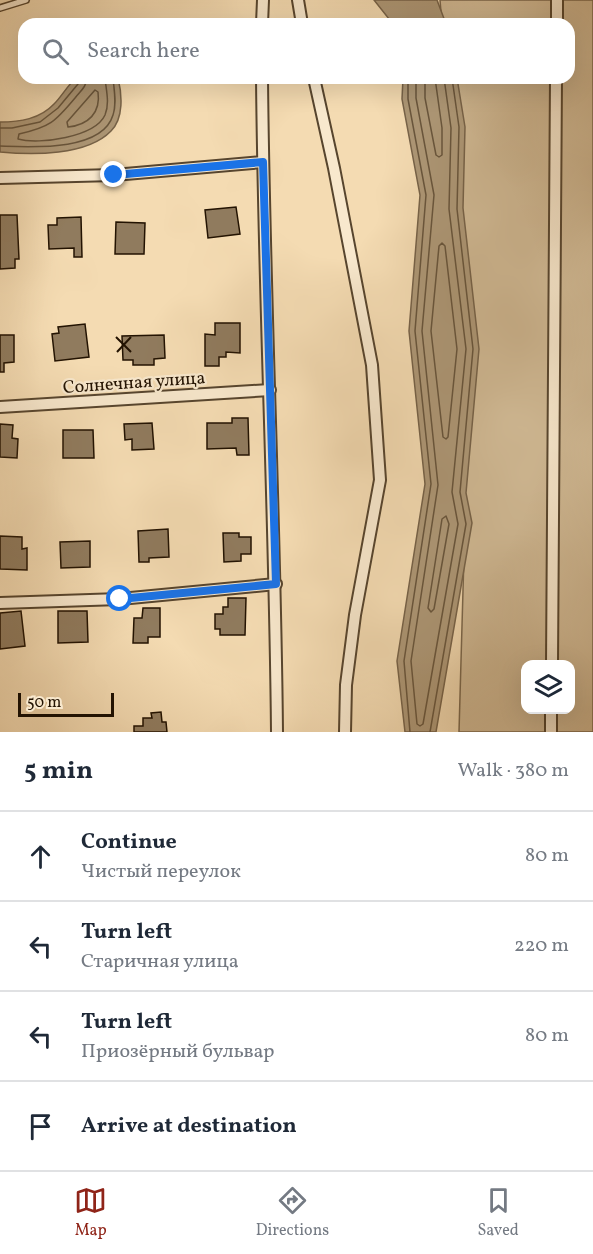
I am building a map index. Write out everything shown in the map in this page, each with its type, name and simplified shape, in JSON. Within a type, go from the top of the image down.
[{"type":"street","points":[[262,18],[263,0]]},
{"type":"street","points":[[298,0],[301,18]]},
{"type":"street","points":[[556,18],[557,0]]},
{"type":"street","points":[[262,84],[276,584],[277,732]]},
{"type":"street","points":[[315,84],[372,364],[380,480],[355,615],[346,685],[345,732]]},
{"type":"street","points":[[552,660],[556,84]]},
{"type":"street","points":[[0,178],[114,175],[263,162]]},
{"type":"street","name":"Солнечная улица","points":[[0,407],[270,390]]},
{"type":"street","points":[[0,603],[120,599],[276,584]]},
{"type":"street","points":[[551,714],[551,732]]},
{"type":"lane","points":[[0,8],[26,0]]},
{"type":"shaded area","points":[[440,0],[593,0],[593,732],[459,732],[464,555],[447,84],[575,84],[575,18],[442,18]]},
{"type":"water","points":[[374,0],[437,0],[444,18],[388,18]]},
{"type":"water","points":[[70,84],[119,84],[120,113],[115,126],[101,139],[88,145],[58,152],[27,154],[0,152],[0,122],[36,116],[54,104]]},
{"type":"water","points":[[403,84],[458,84],[465,127],[463,208],[479,349],[466,493],[472,523],[436,732],[405,732],[397,661],[425,484],[409,331],[420,195],[402,99]]},
{"type":"building","points":[[236,207],[240,234],[208,238],[205,210]]},
{"type":"building","points":[[0,215],[17,215],[19,259],[15,259],[15,268],[0,269]]},
{"type":"building","points":[[81,217],[82,257],[74,257],[74,248],[49,249],[48,225],[57,225],[57,218]]},
{"type":"building","points":[[116,222],[145,223],[144,254],[115,254]]},
{"type":"building","points":[[215,323],[240,323],[240,353],[226,352],[226,357],[219,357],[219,366],[205,366],[205,334],[215,335]]},
{"type":"building","points":[[85,324],[89,357],[55,361],[52,334],[59,333],[58,327]]},
{"type":"building","points":[[0,335],[14,335],[14,362],[4,363],[4,372],[0,372]]},
{"type":"building","points":[[164,335],[165,358],[154,359],[154,365],[133,365],[133,360],[123,360],[122,336]]},
{"type":"building","points":[[232,418],[248,418],[249,455],[237,455],[236,448],[207,449],[207,423],[232,423]]},
{"type":"building","points":[[152,423],[154,449],[132,450],[132,439],[125,440],[124,424]]},
{"type":"building","points":[[0,424],[13,425],[12,438],[18,439],[17,458],[0,457]]},
{"type":"building","points":[[63,430],[93,430],[94,458],[63,458]]},
{"type":"building","points":[[168,529],[169,557],[149,558],[149,562],[139,562],[138,531]]},
{"type":"building","points":[[223,533],[239,533],[239,537],[251,537],[251,554],[241,554],[241,561],[224,562]]},
{"type":"building","points":[[0,536],[22,537],[22,549],[27,548],[27,570],[0,569]]},
{"type":"building","points":[[90,541],[90,567],[61,568],[60,542]]},
{"type":"building","points":[[228,598],[246,598],[245,635],[220,635],[220,629],[215,629],[215,614],[223,614],[223,607],[228,607]]},
{"type":"building","points":[[143,608],[160,608],[160,637],[148,637],[148,643],[133,643],[134,618],[142,618]]},
{"type":"building","points":[[21,611],[25,646],[0,649],[0,613]]},
{"type":"building","points":[[58,611],[87,611],[88,642],[58,643]]},
{"type":"building","points":[[161,712],[162,722],[166,722],[167,732],[134,732],[134,726],[143,726],[143,718],[152,718],[151,713]]},
{"type":"route","points":[[114,175],[263,162],[276,584],[120,599]]}]
